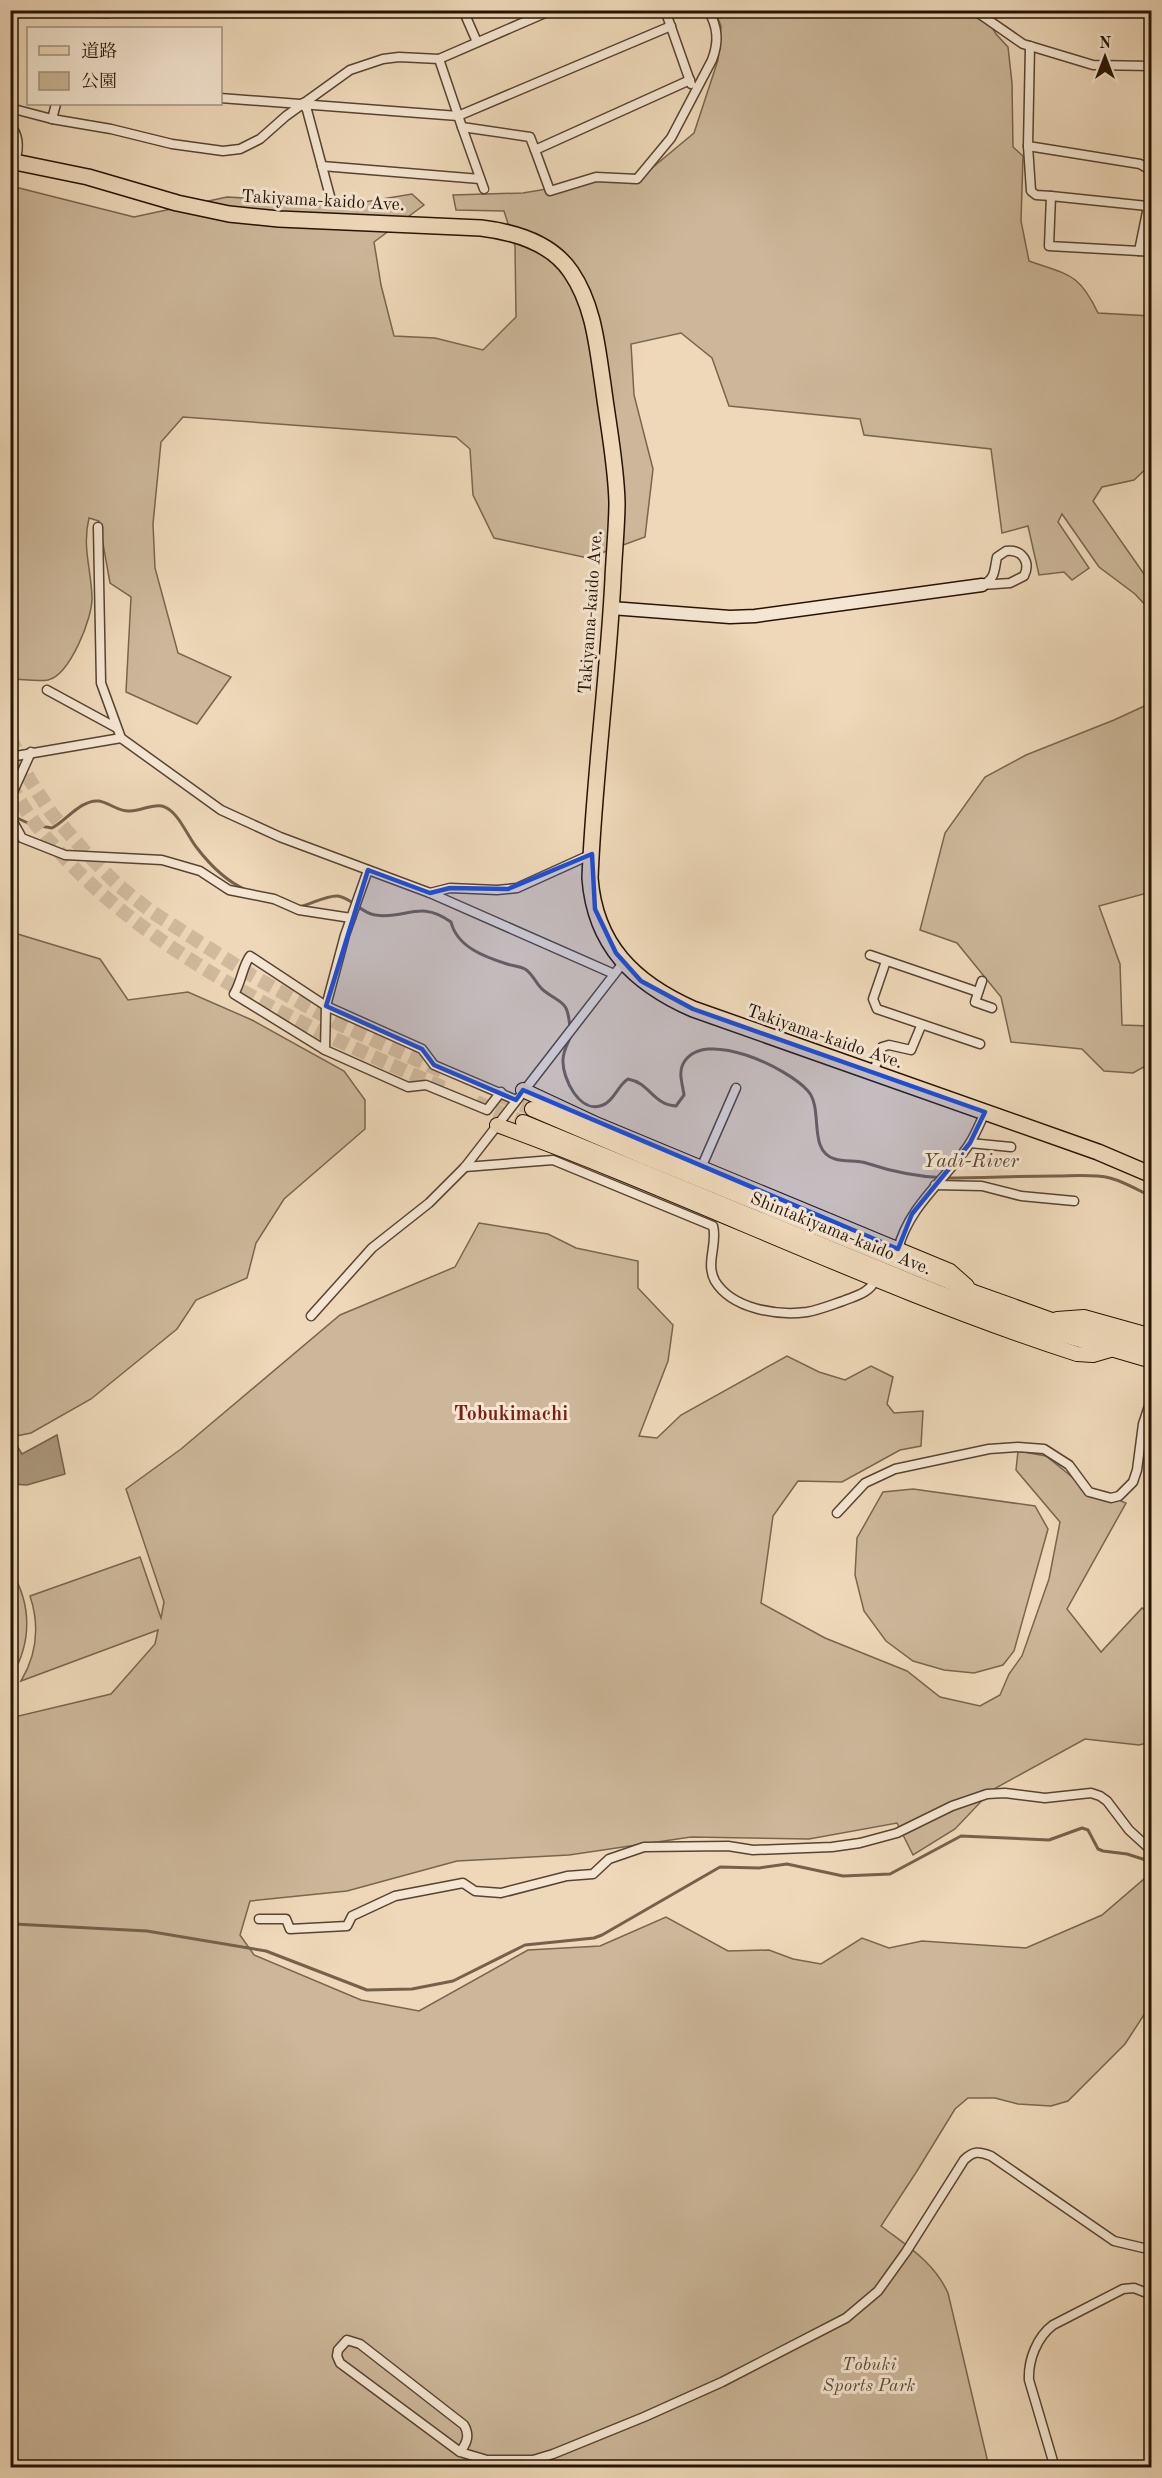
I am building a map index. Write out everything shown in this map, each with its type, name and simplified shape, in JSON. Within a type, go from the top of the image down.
[{"type":"highway","name":"Takiyama-kaido Ave.","points":[[13,161],[88,177],[177,203],[229,214],[279,219],[504,231],[535,242],[556,256],[571,272],[581,288],[595,334],[615,466],[611,608],[590,878],[596,909],[619,969],[693,1010],[1098,1152],[1152,1175]]},
{"type":"main road","points":[[519,1095],[598,1125],[950,1271],[974,1292]]},
{"type":"main road","name":"Shintakiyama-kaido Ave.","points":[[532,1108],[642,1156],[974,1292],[1052,1320],[1152,1349]]},
{"type":"main road","name":"Shintakiyama-kaido Ave.","points":[[523,1122],[937,1292],[1039,1328],[1152,1361]]},
{"type":"main road","points":[[497,1125],[593,1161],[716,1220],[954,1312],[1077,1354],[1092,1355],[1112,1349]]},
{"type":"main road","points":[[1052,1320],[1079,1316],[1152,1336]]},
{"type":"street","points":[[463,10],[477,42]]},
{"type":"street","points":[[10,108],[172,144],[223,151],[240,149],[260,139],[350,70],[383,59],[399,57],[439,59],[552,10]]},
{"type":"street","points":[[665,10],[695,93]]},
{"type":"street","points":[[462,127],[530,137],[550,191],[596,177],[638,179],[668,144],[716,50],[716,24],[708,10]]},
{"type":"street","points":[[974,10],[1030,46],[1093,65],[1152,66]]},
{"type":"street","points":[[222,98],[458,116],[671,26]]},
{"type":"street","points":[[1030,46],[1031,191],[1036,195],[1147,206]]},
{"type":"street","points":[[439,59],[483,189]]},
{"type":"street","points":[[535,150],[690,80]]},
{"type":"street","points":[[303,104],[307,110],[331,200]]},
{"type":"street","points":[[52,119],[56,105]]},
{"type":"street","points":[[10,125],[18,140],[18,152],[13,161]]},
{"type":"street","points":[[1029,146],[1140,164],[1152,171]]},
{"type":"street","points":[[322,166],[480,179]]},
{"type":"street","points":[[1139,252],[1152,187]]},
{"type":"street","points":[[1051,196],[1049,246],[1152,252]]},
{"type":"street","points":[[98,527],[101,683],[121,738],[221,810],[280,837],[429,893],[619,969],[465,1167],[429,1203],[372,1248],[311,1316]]},
{"type":"street","points":[[611,608],[730,617],[755,616],[1010,583],[1021,579],[1027,568],[1024,557],[1011,550],[1001,553],[997,557],[994,576],[982,585]]},
{"type":"street","points":[[47,690],[116,727]]},
{"type":"street","points":[[10,757],[121,738]]},
{"type":"street","points":[[31,752],[12,790],[12,814],[22,838],[65,855],[162,860],[200,871],[229,890],[274,899],[299,910],[351,918]]},
{"type":"street","points":[[429,893],[450,888],[497,890],[517,888],[592,854]]},
{"type":"street","points":[[325,1050],[326,1006],[351,918],[368,870]]},
{"type":"street","points":[[870,955],[978,992]]},
{"type":"street","points":[[501,1092],[487,1110],[426,1085],[408,1087],[325,1050],[234,994],[242,982],[246,962],[250,956],[326,1006],[422,1049],[434,1065],[501,1092],[519,1095]]},
{"type":"street","points":[[886,961],[873,999],[874,1006],[921,1026],[980,1044]]},
{"type":"street","points":[[982,981],[975,1002],[992,1008]]},
{"type":"street","points":[[873,1074],[882,1047],[889,1045],[911,1050],[921,1026]]},
{"type":"street","points":[[701,1168],[736,1088]]},
{"type":"street","points":[[898,1249],[903,1230],[912,1214],[970,1143],[985,1112]]},
{"type":"street","points":[[970,1143],[1011,1147]]},
{"type":"street","points":[[465,1167],[553,1160],[716,1220],[711,1261],[714,1279],[724,1291],[754,1308],[797,1312],[814,1311],[869,1291],[876,1280]]},
{"type":"street","points":[[936,1184],[982,1186],[1021,1196],[1074,1201]]},
{"type":"street","points":[[837,1512],[865,1483],[895,1469],[989,1449],[1018,1447],[1044,1449],[1069,1465],[1089,1492],[1111,1498],[1119,1496],[1133,1482],[1137,1470],[1151,1398]]},
{"type":"street","points":[[260,1919],[286,1919],[290,1929],[346,1926],[352,1916],[395,1896],[463,1883],[475,1891],[501,1893],[567,1876],[593,1874],[609,1858],[644,1847],[728,1846],[753,1850],[832,1847],[860,1843],[897,1833],[952,1806],[987,1794],[1005,1793],[1045,1798],[1091,1793],[1100,1796],[1107,1801],[1129,1830],[1152,1851]]},
{"type":"street","points":[[460,2452],[468,2438],[464,2425],[360,2344],[347,2340],[342,2344],[338,2356],[340,2363],[460,2452],[487,2460],[533,2460],[644,2417],[781,2353],[846,2318],[878,2291],[970,2153],[980,2152],[991,2156],[1113,2241],[1152,2250]]},
{"type":"street","points":[[1055,2468],[1029,2380],[1036,2346],[1043,2332],[1123,2289],[1134,2288],[1152,2295]]},
{"type":"highlighted area","points":[[592,854],[595,909],[616,953],[641,981],[693,1009],[985,1112],[970,1143],[912,1214],[898,1249],[523,1090],[516,1100],[434,1065],[422,1049],[326,1006],[368,870],[430,893],[450,888],[508,889]]},
{"type":"green space","points":[[715,11],[983,11],[996,34],[1008,47],[1012,83],[1013,147],[1023,156],[1021,221],[1029,261],[1071,277],[1085,290],[1098,313],[1151,316],[1151,464],[1134,480],[1102,487],[1093,501],[1151,584],[1151,611],[1135,594],[1099,567],[1062,514],[1058,522],[1089,568],[1072,580],[1064,572],[1039,575],[1028,526],[1002,533],[991,449],[864,435],[860,419],[729,406],[712,358],[681,333],[631,344],[634,395],[653,469],[645,537],[588,558],[494,538],[473,495],[470,449],[456,437],[183,417],[161,442],[153,524],[155,568],[178,653],[231,677],[197,724],[126,692],[131,597],[110,583],[99,521],[89,518],[86,538],[92,597],[89,618],[79,644],[72,657],[56,676],[44,681],[11,679],[11,186],[134,217],[227,197],[352,204],[412,194],[424,205],[374,242],[381,285],[394,336],[435,338],[483,350],[516,317],[515,246],[504,211],[456,210],[453,195],[523,193],[647,172],[694,133],[718,60],[721,26]]},
{"type":"green space","points":[[1151,703],[1151,892],[1099,906],[1120,964],[1122,1025],[1151,1026],[1151,1063],[1133,1073],[1104,1071],[1082,1049],[1011,1042],[1001,997],[957,943],[920,930],[945,833],[985,777],[1026,755]]},
{"type":"green space","points":[[11,932],[100,959],[128,1000],[188,992],[252,1020],[344,1071],[365,1100],[365,1129],[284,1199],[256,1243],[247,1278],[196,1300],[177,1329],[91,1399],[31,1433],[11,1437]]},
{"type":"green space","name":"Tobuki Sports Park","points":[[479,1223],[548,1234],[576,1248],[638,1261],[638,1288],[673,1325],[668,1361],[639,1436],[657,1438],[681,1415],[787,1356],[819,1372],[845,1380],[871,1366],[893,1377],[887,1404],[894,1413],[923,1411],[921,1446],[900,1450],[842,1482],[798,1481],[773,1516],[761,1603],[825,1638],[907,1671],[940,1697],[980,1706],[1000,1695],[1009,1674],[1022,1656],[1049,1579],[1060,1522],[1016,1470],[1018,1451],[1046,1456],[1081,1484],[1126,1503],[1067,1609],[1101,1652],[1142,1608],[1151,1613],[1151,1742],[1139,1745],[1085,1739],[992,1790],[955,1829],[913,1855],[897,1823],[809,1839],[691,1837],[569,1855],[457,1861],[347,1891],[250,1901],[240,1935],[254,1955],[361,2000],[419,2011],[528,1950],[600,1946],[666,1917],[728,1951],[769,1950],[793,1959],[821,1964],[862,1938],[889,1948],[922,1941],[1026,1948],[1102,1915],[1151,1873],[1151,2004],[1125,2044],[1068,2101],[1051,2106],[1018,2104],[995,2098],[968,2098],[955,2109],[881,2226],[928,2263],[948,2293],[989,2467],[11,2467],[10,1718],[111,1694],[155,1644],[158,1630],[21,1681],[34,1650],[36,1629],[30,1596],[140,1557],[161,1618],[164,1602],[126,1489],[181,1449],[340,1315],[455,1267]]},
{"type":"green space","points":[[913,1489],[1035,1506],[1048,1529],[1014,1651],[1003,1665],[974,1673],[944,1670],[913,1661],[886,1641],[864,1611],[855,1575],[857,1538],[883,1492]]},
{"type":"green space","points":[[11,1571],[23,1597],[27,1624],[23,1651],[11,1677]]},
{"type":"shaded area","points":[[11,10],[139,11],[108,18],[11,14]]},
{"type":"shaded area","points":[[57,1435],[65,1474],[27,1485],[11,1484],[11,1436],[22,1454]]},
{"type":"waterway","name":"Yadi-River","points":[[15,817],[30,824],[52,828],[92,801],[103,802],[126,811],[162,806],[173,813],[197,848],[213,866],[225,877],[246,890]]},
{"type":"waterway","name":"Yadi-River","points":[[298,907],[338,896],[375,915],[386,916],[421,911],[440,915],[451,922],[459,938],[473,950],[528,971],[543,990],[566,1007],[570,1029]]},
{"type":"waterway","name":"Yadi-River","points":[[570,1038],[563,1057],[563,1068],[574,1093],[587,1105],[595,1107],[607,1103],[628,1079],[642,1085],[662,1102],[676,1106],[684,1095],[681,1075],[683,1064],[693,1053],[708,1049],[726,1050],[765,1063],[783,1072],[808,1091],[813,1099],[821,1148],[826,1155],[835,1159],[862,1162],[905,1174],[935,1177],[1104,1177],[1121,1182],[1152,1197]]},
{"type":"waterway","points":[[14,1924],[147,1931],[266,1951],[367,1990],[412,1989],[453,1981],[525,1945],[594,1938],[602,1935],[720,1867],[759,1868],[787,1864],[843,1876],[890,1874],[961,1836],[1049,1840],[1082,1828],[1088,1830],[1098,1849],[1127,1854],[1152,1862]]},
{"type":"tunnel","points":[[10,736],[29,779],[52,814],[119,886],[152,912],[251,975],[339,1024],[446,1073]]},
{"type":"tunnel","points":[[10,783],[24,808],[54,846],[93,886],[136,922],[184,956],[235,987],[341,1042],[444,1088]]},
{"type":"tunnel","points":[[502,1097],[532,1109]]},
{"type":"tunnel","points":[[476,1102],[523,1122]]},
{"type":"district","name":"Tobukimachi","points":[[511,1413]]}]
